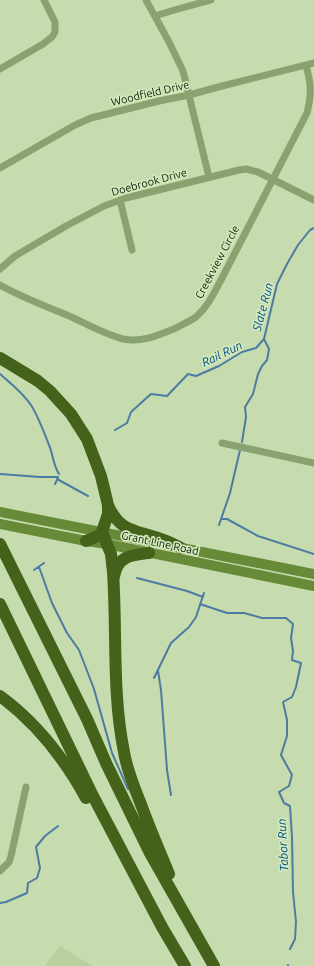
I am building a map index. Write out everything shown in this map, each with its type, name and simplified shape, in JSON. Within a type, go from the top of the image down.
[{"type":"highway","points":[[0,358],[38,381],[71,414],[87,439],[101,476],[112,515],[124,527],[161,539],[181,548]]},
{"type":"highway","points":[[86,541],[98,536],[102,532],[108,514],[108,505]]},
{"type":"highway","points":[[102,532],[111,554],[114,584]]},
{"type":"highway","points":[[0,544],[87,719],[106,763],[150,853],[214,966]]},
{"type":"highway","points":[[149,553],[132,555],[123,559],[116,568],[114,575],[119,718],[128,771],[153,837],[192,929]]},
{"type":"highway","points":[[0,604],[93,796],[162,927],[185,966]]},
{"type":"highway","points":[[0,696],[33,724],[60,756],[139,884]]},
{"type":"main road","name":"Grant Line Road","points":[[0,512],[314,574]]},
{"type":"main road","name":"Grant Line Road","points":[[0,524],[314,586]]},
{"type":"street","points":[[0,69],[43,44],[52,37],[55,32],[55,22],[44,0]]},
{"type":"street","points":[[146,0],[180,64],[209,177]]},
{"type":"street","points":[[155,16],[211,0]]},
{"type":"street","name":"Woodfield Drive","points":[[0,168],[91,118],[314,63]]},
{"type":"street","name":"Creekview Circle","points":[[0,285],[116,337],[132,340],[147,339],[162,334],[198,315],[208,303],[307,112],[311,87],[306,65]]},
{"type":"street","name":"Doebrook Drive","points":[[0,269],[15,256],[104,206],[120,200],[239,170],[258,172],[314,200]]},
{"type":"street","points":[[120,200],[132,250]]},
{"type":"street","points":[[222,443],[314,463]]},
{"type":"street","points":[[0,871],[9,862],[11,856],[26,787]]},
{"type":"shaded area","points":[[60,946],[92,966],[45,966]]},
{"type":"waterway","name":"Slate Run","points":[[242,442],[246,417],[245,407],[253,394],[258,374],[267,360],[269,349],[264,339],[277,284],[298,245],[310,230],[314,228]]},
{"type":"waterway","name":"Rail Run","points":[[115,430],[127,423],[131,412],[151,394],[167,396],[188,374],[196,376],[219,366],[242,352],[256,348],[264,339]]},
{"type":"waterway","points":[[0,374],[24,396],[34,409],[50,448],[55,467],[59,474]]},
{"type":"waterway","name":"Slate Run","points":[[219,525],[230,493],[240,450]]},
{"type":"waterway","points":[[0,474],[58,477]]},
{"type":"waterway","name":"Rail Run","points":[[55,484],[58,478]]},
{"type":"waterway","points":[[57,479],[88,496]]},
{"type":"waterway","points":[[221,519],[227,519],[258,536],[314,554]]},
{"type":"waterway","name":"Rail Run","points":[[34,570],[44,563]]},
{"type":"waterway","points":[[39,567],[52,603],[67,633],[79,650],[94,689],[112,753],[128,789]]},
{"type":"waterway","points":[[137,578],[187,591],[203,597]]},
{"type":"waterway","name":"Slate Run","points":[[154,678],[171,643],[189,627],[196,617],[204,593]]},
{"type":"waterway","name":"Tabor Run","points":[[200,604],[227,613],[244,613],[262,618],[286,618],[293,624],[291,638],[293,651],[292,660],[301,663],[296,687],[292,697],[283,702],[287,720],[287,736],[281,755],[292,775],[289,786],[279,792],[284,803],[290,806],[293,892],[296,922],[295,939],[290,949]]},
{"type":"waterway","points":[[158,671],[161,690],[167,770],[171,795]]},
{"type":"waterway","name":"Slate Run","points":[[0,903],[27,893],[28,883],[37,878],[40,868],[36,847],[45,836],[58,826]]}]
